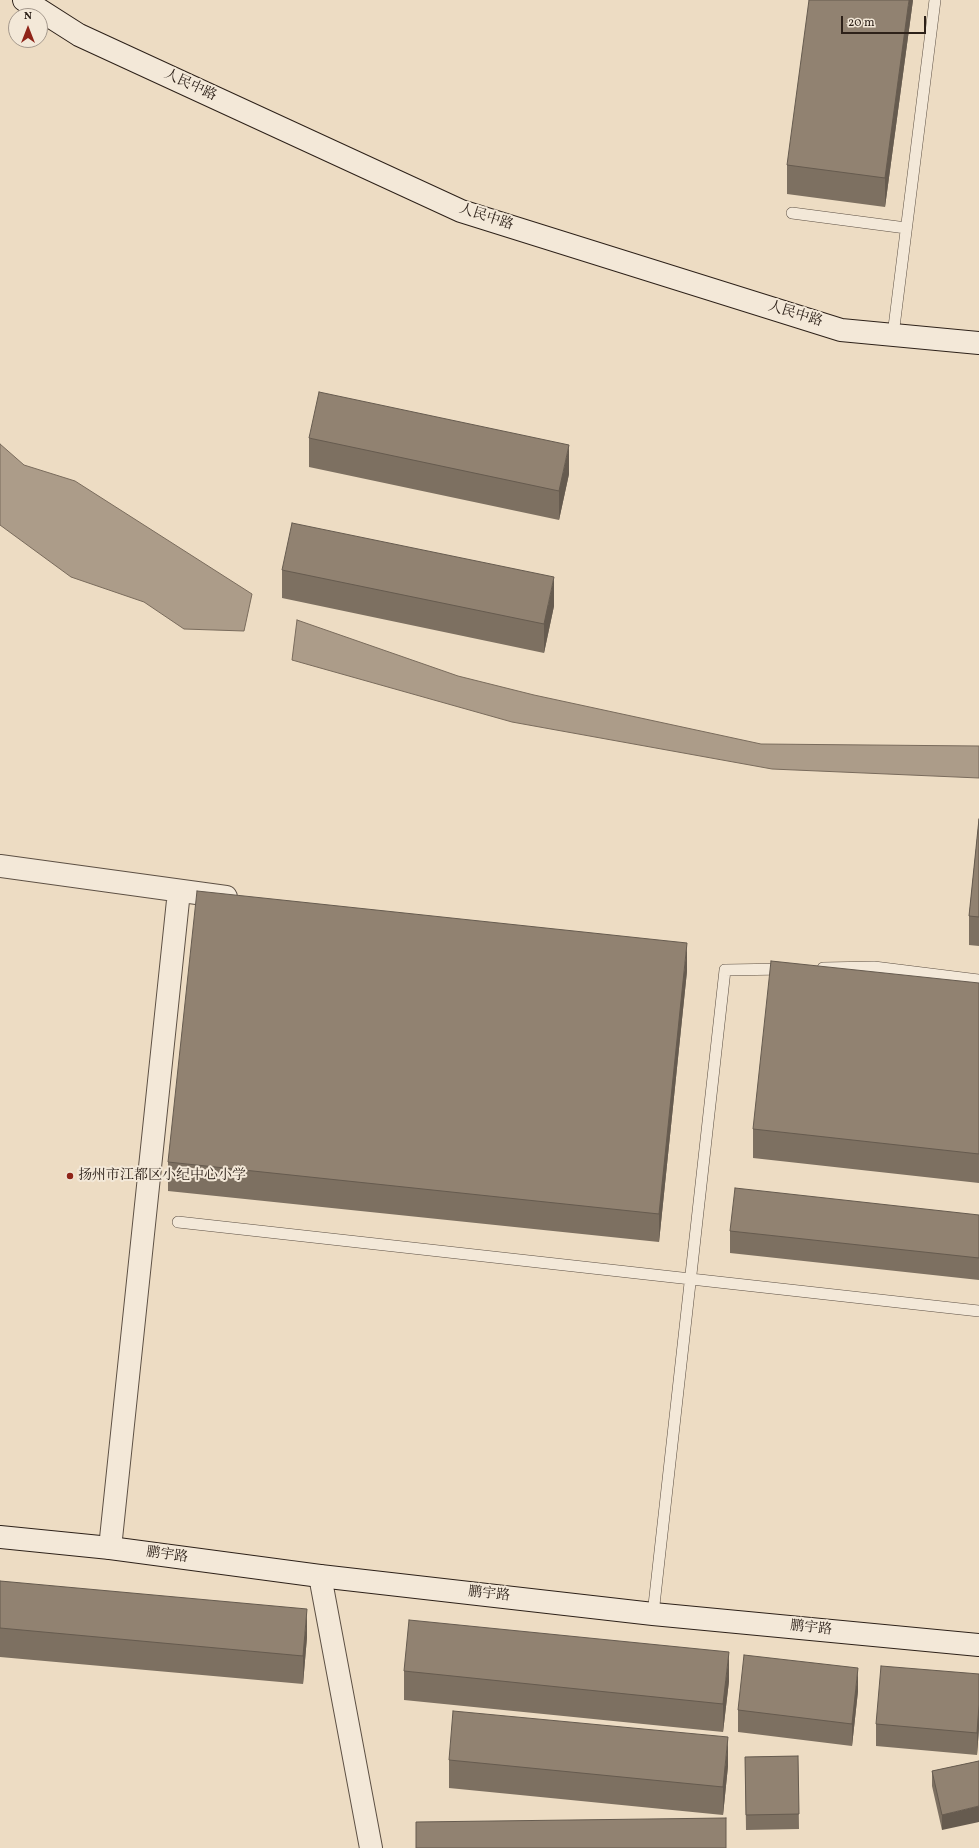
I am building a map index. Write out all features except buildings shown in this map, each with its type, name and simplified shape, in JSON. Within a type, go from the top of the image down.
[{"type":"street","name":"人民中路","points":[[24,0],[78,35],[462,211],[841,330],[979,343]]},
{"type":"street","points":[[0,866],[242,900]]},
{"type":"street","points":[[110,1548],[179,891]]},
{"type":"street","name":"鹏宇路","points":[[0,1537],[110,1548],[320,1576],[653,1614],[979,1645]]},
{"type":"street","points":[[320,1576],[371,1848]]},
{"type":"lane","points":[[893,335],[935,0]]},
{"type":"lane","points":[[792,213],[906,228]]},
{"type":"lane","points":[[811,968],[874,967],[979,980]]},
{"type":"lane","points":[[653,1614],[725,970],[796,969]]},
{"type":"lane","points":[[178,1222],[979,1311]]},
{"type":"shaded area","points":[[0,444],[24,465],[75,481],[252,594],[244,631],[184,629],[144,602],[71,577],[0,525]]},
{"type":"shaded area","points":[[297,620],[458,676],[534,695],[761,744],[979,746],[979,778],[772,769],[512,722],[292,660]]},
{"type":"place","name":"扬州市江都区小纪中心小学","points":[[70,1176]]}]
